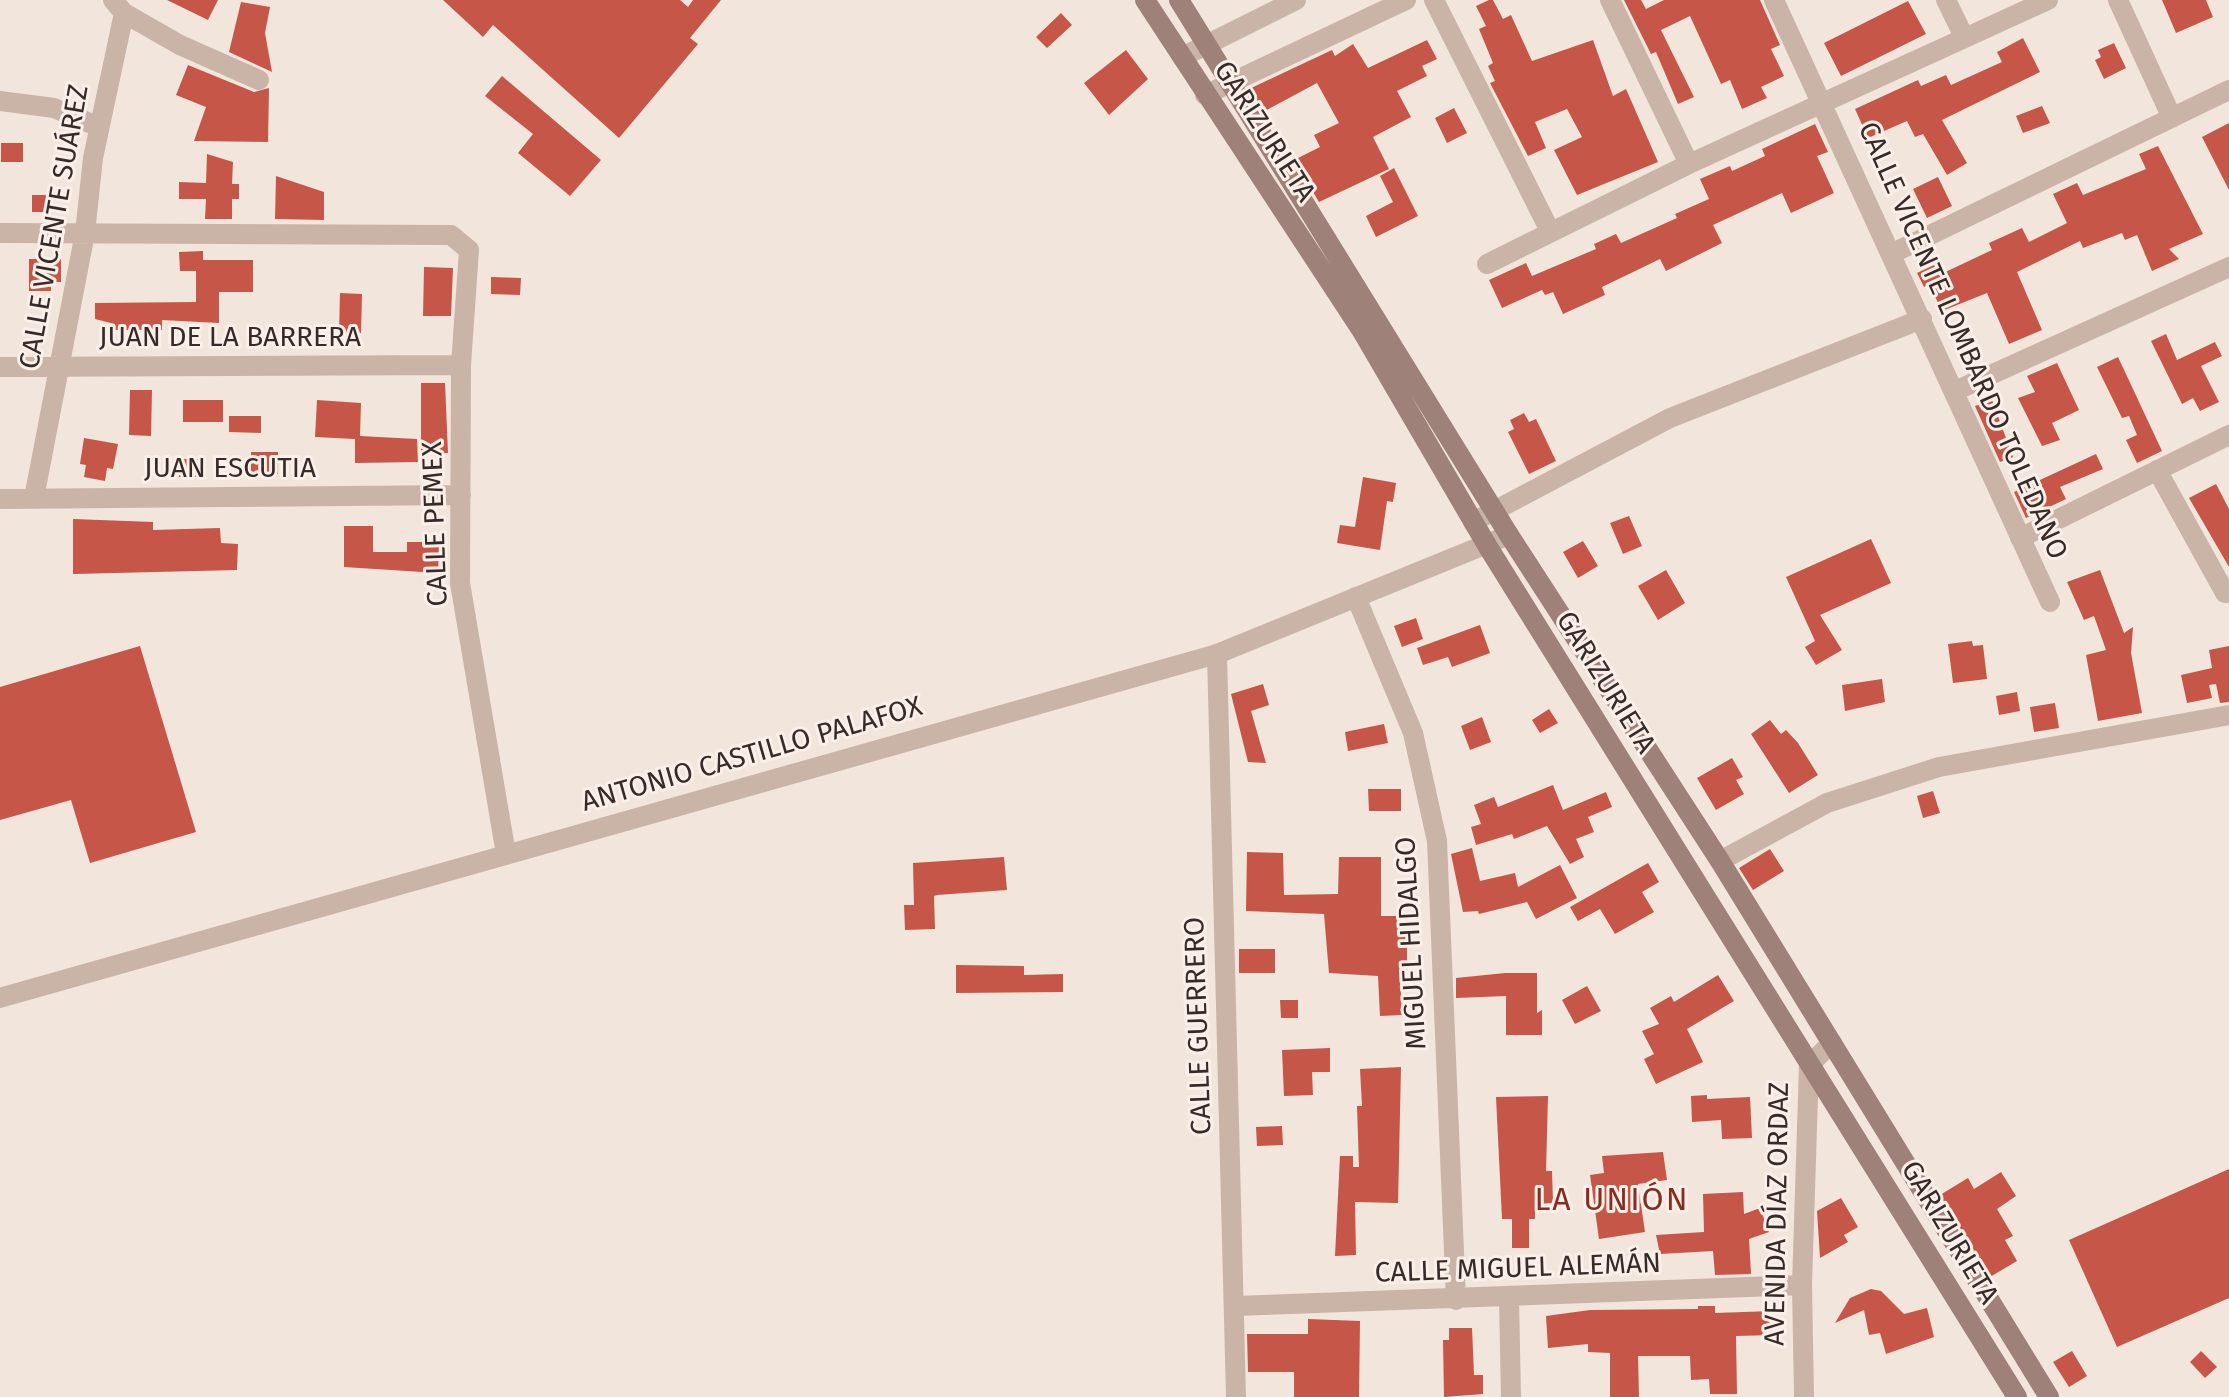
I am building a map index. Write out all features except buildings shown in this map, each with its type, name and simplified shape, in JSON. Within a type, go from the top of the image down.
[{"type":"main road","name":"GARIZURIETA","points":[[1145,0],[1362,331],[1488,547],[2017,1397]]},
{"type":"main road","name":"GARIZURIETA","points":[[1179,0],[1509,535],[1720,861],[2049,1397]]},
{"type":"street","points":[[1182,57],[1296,0]]},
{"type":"street","points":[[1205,95],[1406,0]]},
{"type":"street","points":[[1434,0],[1550,231]]},
{"type":"street","points":[[1610,0],[1689,164]]},
{"type":"street","name":"CALLE VICENTE LOMBARDO TOLEDANO","points":[[1774,0],[1893,253],[2050,602]]},
{"type":"street","points":[[1946,0],[1964,37]]},
{"type":"street","points":[[1487,264],[1689,164],[2048,0]]},
{"type":"street","points":[[2118,0],[2172,118]]},
{"type":"street","points":[[118,7],[180,45],[259,80]]},
{"type":"street","name":"CALLE VICENTE SUÁREZ","points":[[34,498],[85,233],[118,7]]},
{"type":"street","points":[[1893,253],[2229,90]]},
{"type":"street","points":[[0,101],[54,108],[99,127]]},
{"type":"street","points":[[0,233],[85,233]]},
{"type":"street","name":"CALLE PEMEX","points":[[85,233],[451,235],[469,250],[461,365],[460,583],[506,854]]},
{"type":"street","points":[[1955,391],[2229,267]]},
{"type":"street","points":[[1473,522],[1670,418],[1922,319]]},
{"type":"street","name":"JUAN DE LA BARRERA","points":[[0,367],[461,365]]},
{"type":"street","points":[[2020,538],[2229,435]]},
{"type":"street","points":[[2157,470],[2225,593]]},
{"type":"street","name":"JUAN ESCUTIA","points":[[0,499],[461,495]]},
{"type":"street","name":"ANTONIO CASTILLO PALAFOX","points":[[0,998],[1217,654],[1488,547],[1509,535]]},
{"type":"street","name":"MIGUEL HIDALGO","points":[[1356,597],[1413,733],[1437,841],[1456,1300]]},
{"type":"street","name":"CALLE GUERRERO","points":[[1217,654],[1236,1397]]},
{"type":"street","points":[[1720,861],[1827,803],[1939,767],[2229,715]]},
{"type":"street","name":"AVENIDA DÍAZ ORDAZ","points":[[1804,1397],[1802,1285],[1809,1065],[1832,1043]]},
{"type":"street","points":[[1913,1227],[1938,1216]]},
{"type":"street","name":"CALLE MIGUEL ALEMÁN","points":[[1236,1306],[1509,1299],[1802,1285]]},
{"type":"street","points":[[1509,1299],[1511,1397]]},
{"type":"street","points":[[1973,1326],[1998,1315]]},
{"type":"district","name":"LA UNIÓN","points":[[1612,1201]]}]
